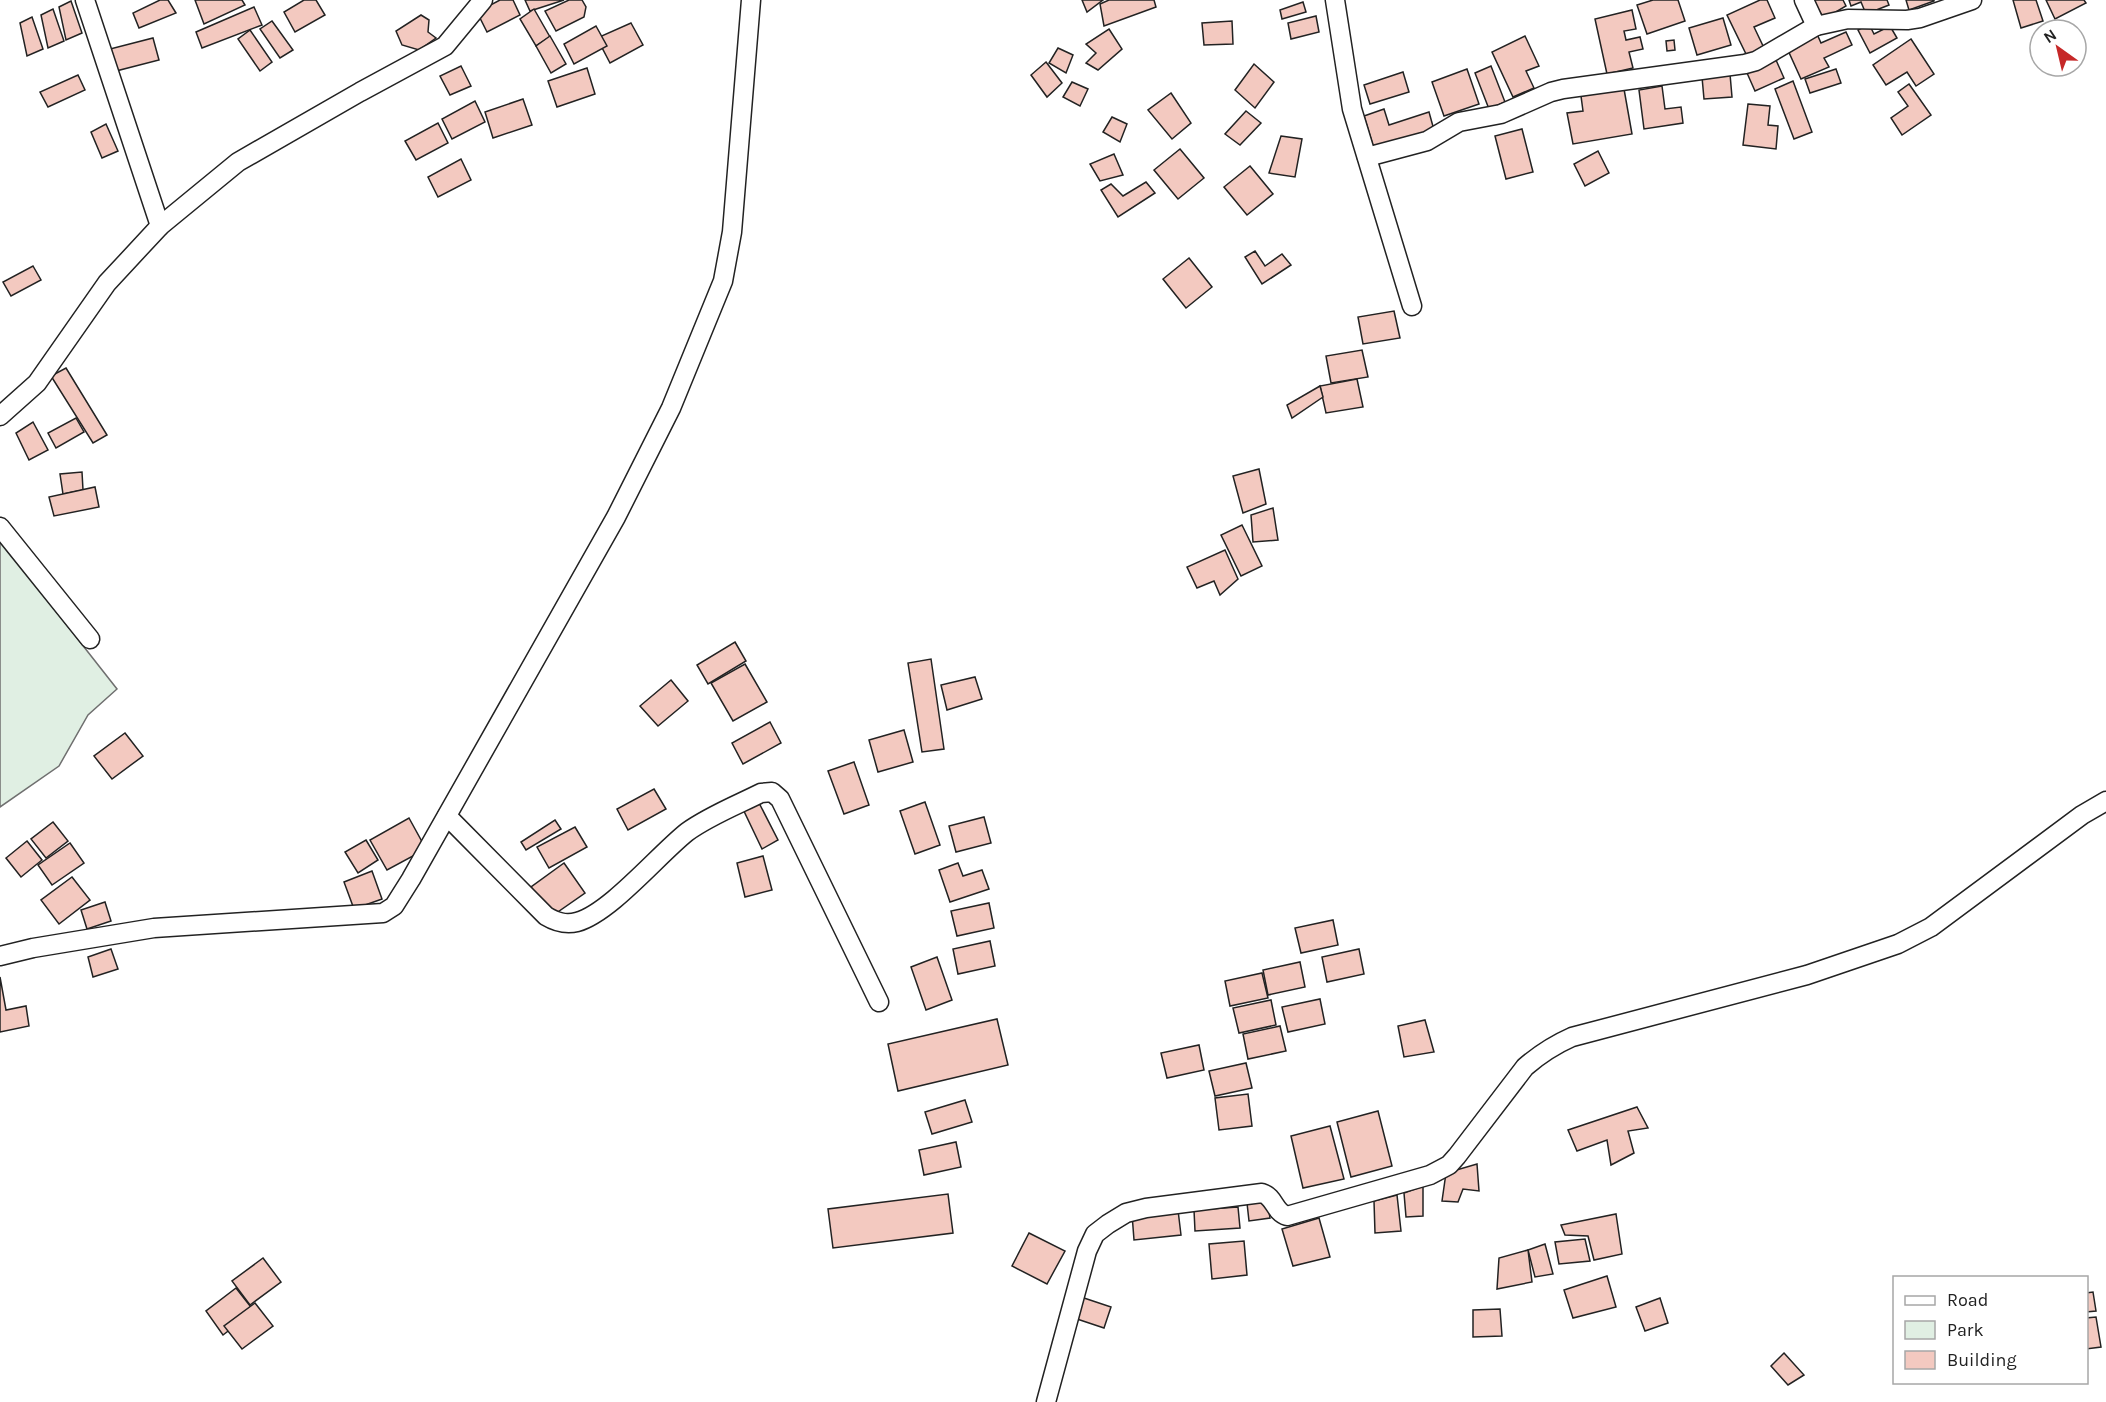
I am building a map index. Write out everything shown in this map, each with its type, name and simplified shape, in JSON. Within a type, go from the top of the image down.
[{"type":"street","points":[[86,0],[160,226]]},
{"type":"street","points":[[0,416],[37,383],[107,283],[160,226],[238,162],[445,46],[483,0]]},
{"type":"street","points":[[0,956],[33,948],[154,928],[383,913],[394,906],[616,518],[671,408],[723,282],[732,232],[751,0]]},
{"type":"street","points":[[1335,0],[1352,109],[1412,306]]},
{"type":"street","points":[[1804,0],[1816,26]]},
{"type":"street","points":[[1367,157],[1427,141],[1459,122],[1501,114],[1551,92],[1756,61],[1816,26],[1848,19],[1907,20],[1972,0]]},
{"type":"street","points":[[0,527],[90,639]]},
{"type":"street","points":[[447,816],[546,916],[563,923],[575,922],[599,911],[695,826],[760,793],[772,792],[780,800],[879,1002]]},
{"type":"street","points":[[1046,1402],[1087,1251],[1095,1234],[1117,1218],[1146,1208],[1262,1193],[1267,1195],[1279,1212],[1287,1216],[1430,1175],[1449,1165],[1525,1067],[1539,1054],[1554,1045],[1572,1037],[1807,975],[1898,944],[1931,927],[2082,815],[2106,801]]},
{"type":"green space","points":[[0,540],[117,689],[88,715],[59,766],[0,807]]},
{"type":"building","points":[[160,0],[168,0],[176,13],[139,28],[133,13]]},
{"type":"building","points":[[195,0],[242,0],[245,5],[204,24]]},
{"type":"building","points":[[304,0],[316,0],[325,15],[295,32],[284,12]]},
{"type":"building","points":[[500,0],[513,0],[520,15],[487,32],[477,12]]},
{"type":"building","points":[[525,0],[564,0],[530,11]]},
{"type":"building","points":[[569,0],[582,0],[586,7],[584,17],[556,31],[545,11]]},
{"type":"building","points":[[1082,0],[1103,0],[1087,12]]},
{"type":"building","points":[[1109,0],[1154,0],[1156,7],[1104,26],[1100,4]]},
{"type":"building","points":[[1653,0],[1678,0],[1685,21],[1647,34],[1637,5]]},
{"type":"building","points":[[1760,0],[1767,0],[1775,18],[1754,27],[1764,48],[1747,56],[1727,15]]},
{"type":"building","points":[[1813,0],[1843,0],[1846,6],[1824,19]]},
{"type":"building","points":[[1849,0],[1887,0],[1889,5],[1866,14],[1861,2],[1851,6]]},
{"type":"building","points":[[1906,0],[1934,0],[1934,1],[1909,10]]},
{"type":"building","points":[[2013,0],[2036,0],[2042,18],[2028,18],[2028,26],[2021,28]]},
{"type":"building","points":[[2046,0],[2084,0],[2086,3],[2057,18],[2055,18]]},
{"type":"building","points":[[71,1],[82,33],[66,40],[59,7]]},
{"type":"building","points":[[1303,2],[1306,12],[1282,19],[1280,10]]},
{"type":"building","points":[[254,7],[262,25],[202,48],[196,32]]},
{"type":"building","points":[[53,9],[64,41],[48,48],[41,15]]},
{"type":"building","points":[[534,9],[550,37],[536,46],[520,19]]},
{"type":"building","points":[[1632,10],[1636,29],[1624,31],[1626,40],[1640,37],[1643,49],[1629,52],[1633,68],[1607,74],[1595,19]]},
{"type":"building","points":[[421,15],[429,20],[428,32],[436,38],[419,50],[402,45],[396,31]]},
{"type":"building","points":[[1316,16],[1319,32],[1291,39],[1288,23]]},
{"type":"building","points":[[32,17],[43,49],[27,56],[20,23]]},
{"type":"building","points":[[1723,18],[1731,45],[1697,55],[1689,28]]},
{"type":"building","points":[[272,21],[293,50],[280,58],[260,29]]},
{"type":"building","points":[[1232,21],[1233,44],[1204,45],[1202,23]]},
{"type":"building","points":[[631,23],[643,45],[610,63],[597,38]]},
{"type":"building","points":[[1869,24],[1874,34],[1890,26],[1897,38],[1870,53],[1858,30]]},
{"type":"building","points":[[596,26],[607,46],[574,64],[564,44]]},
{"type":"building","points":[[1109,29],[1122,49],[1098,70],[1086,63],[1096,53],[1086,44]]},
{"type":"building","points":[[250,30],[272,62],[260,71],[238,39]]},
{"type":"building","points":[[1846,32],[1852,45],[1824,58],[1829,67],[1801,79],[1787,48],[1817,34],[1821,43]]},
{"type":"building","points":[[550,36],[566,64],[551,73],[536,46]]},
{"type":"building","points":[[1525,36],[1539,66],[1526,71],[1534,88],[1513,97],[1492,52]]},
{"type":"building","points":[[153,38],[159,60],[116,71],[110,49]]},
{"type":"building","points":[[1911,39],[1934,74],[1916,86],[1907,72],[1886,85],[1873,65]]},
{"type":"building","points":[[1674,40],[1675,50],[1667,51],[1666,41]]},
{"type":"building","points":[[1058,48],[1073,55],[1066,73],[1049,63]]},
{"type":"building","points":[[1776,60],[1784,78],[1755,91],[1747,73]]},
{"type":"building","points":[[1046,62],[1062,83],[1047,97],[1031,75]]},
{"type":"building","points":[[1254,64],[1274,82],[1255,108],[1235,90]]},
{"type":"building","points":[[461,66],[471,86],[450,95],[440,76]]},
{"type":"building","points":[[1491,66],[1505,102],[1489,109],[1475,73]]},
{"type":"building","points":[[587,68],[595,94],[557,107],[548,81]]},
{"type":"building","points":[[1467,69],[1479,104],[1444,116],[1432,82]]},
{"type":"building","points":[[1836,69],[1841,83],[1810,93],[1805,79]]},
{"type":"building","points":[[1403,72],[1409,92],[1370,104],[1364,85]]},
{"type":"building","points":[[1730,74],[1732,97],[1704,99],[1702,77]]},
{"type":"building","points":[[78,75],[85,90],[48,107],[40,92]]},
{"type":"building","points":[[1793,81],[1812,132],[1794,139],[1775,89]]},
{"type":"building","points":[[1072,82],[1088,89],[1080,106],[1063,97]]},
{"type":"building","points":[[1909,84],[1931,115],[1902,135],[1891,118],[1908,106],[1898,92]]},
{"type":"building","points":[[1662,86],[1665,109],[1681,107],[1683,123],[1644,129],[1639,90]]},
{"type":"building","points":[[1624,89],[1632,134],[1573,144],[1567,113],[1583,111],[1581,96]]},
{"type":"building","points":[[1171,93],[1191,123],[1172,139],[1148,110]]},
{"type":"building","points":[[523,99],[532,125],[493,138],[485,112]]},
{"type":"building","points":[[475,101],[485,122],[452,139],[442,119]]},
{"type":"building","points":[[1748,104],[1770,106],[1768,125],[1778,126],[1776,149],[1743,145]]},
{"type":"building","points":[[1384,109],[1389,125],[1429,112],[1434,130],[1374,149],[1364,116]]},
{"type":"building","points":[[1246,111],[1261,123],[1240,145],[1225,134]]},
{"type":"building","points":[[1112,117],[1127,124],[1120,142],[1103,132]]},
{"type":"building","points":[[438,123],[448,143],[416,160],[405,141]]},
{"type":"building","points":[[106,124],[118,151],[102,158],[91,132]]},
{"type":"building","points":[[1522,129],[1533,172],[1506,179],[1495,136]]},
{"type":"building","points":[[1281,136],[1302,139],[1295,177],[1269,173]]},
{"type":"building","points":[[1180,149],[1204,178],[1178,199],[1154,170]]},
{"type":"building","points":[[1598,151],[1609,173],[1585,186],[1574,164]]},
{"type":"building","points":[[1114,154],[1123,175],[1100,181],[1090,164]]},
{"type":"building","points":[[461,159],[471,180],[438,197],[428,177]]},
{"type":"building","points":[[1250,166],[1273,194],[1247,215],[1224,187]]},
{"type":"building","points":[[1146,182],[1155,193],[1118,217],[1101,190],[1111,184],[1123,196]]},
{"type":"building","points":[[1255,251],[1265,266],[1282,254],[1291,265],[1262,284],[1245,257]]},
{"type":"building","points":[[1189,258],[1212,287],[1186,308],[1163,279]]},
{"type":"building","points":[[33,266],[41,280],[11,296],[3,282]]},
{"type":"building","points":[[1394,311],[1400,338],[1363,344],[1358,317]]},
{"type":"building","points":[[1362,350],[1368,377],[1331,383],[1326,356]]},
{"type":"building","points":[[66,368],[107,435],[93,443],[51,376]]},
{"type":"building","points":[[1357,379],[1363,407],[1326,413],[1320,386]]},
{"type":"building","points":[[1320,386],[1323,397],[1292,418],[1287,405]]},
{"type":"building","points":[[76,418],[84,432],[56,448],[48,433]]},
{"type":"building","points":[[33,422],[48,450],[29,460],[16,433]]},
{"type":"building","points":[[1259,469],[1266,504],[1243,513],[1233,476]]},
{"type":"building","points":[[82,472],[83,490],[63,494],[60,474]]},
{"type":"building","points":[[95,487],[99,507],[54,516],[49,497]]},
{"type":"building","points":[[1273,508],[1278,540],[1253,542],[1251,515]]},
{"type":"building","points":[[1242,525],[1262,566],[1241,576],[1221,535]]},
{"type":"building","points":[[1225,550],[1238,579],[1220,595],[1214,581],[1197,588],[1187,567]]},
{"type":"building","points":[[735,642],[746,661],[708,684],[697,665]]},
{"type":"building","points":[[931,659],[944,749],[922,752],[908,663]]},
{"type":"building","points":[[745,664],[767,702],[733,721],[711,683]]},
{"type":"building","points":[[975,677],[982,699],[947,710],[941,685]]},
{"type":"building","points":[[671,680],[688,701],[658,726],[640,706]]},
{"type":"building","points":[[770,722],[781,743],[743,764],[732,743]]},
{"type":"building","points":[[904,730],[913,762],[878,772],[869,740]]},
{"type":"building","points":[[125,733],[143,756],[112,779],[94,756]]},
{"type":"building","points":[[854,762],[869,805],[844,814],[828,771]]},
{"type":"building","points":[[654,789],[666,809],[628,830],[617,809]]},
{"type":"building","points":[[757,799],[778,840],[762,849],[742,807]]},
{"type":"building","points":[[925,802],[940,845],[915,854],[900,811]]},
{"type":"building","points":[[984,817],[991,843],[956,852],[949,826]]},
{"type":"building","points":[[409,818],[426,849],[387,870],[370,840]]},
{"type":"building","points":[[555,820],[561,829],[526,850],[521,842]]},
{"type":"building","points":[[53,822],[68,841],[46,858],[31,839]]},
{"type":"building","points":[[575,827],[587,847],[549,868],[537,847]]},
{"type":"building","points":[[366,840],[378,860],[358,873],[345,852]]},
{"type":"building","points":[[27,841],[42,860],[21,877],[6,858]]},
{"type":"building","points":[[70,843],[84,863],[52,885],[38,865]]},
{"type":"building","points":[[763,856],[772,890],[745,897],[737,863]]},
{"type":"building","points":[[564,863],[585,893],[552,916],[531,887]]},
{"type":"building","points":[[958,863],[963,876],[982,870],[989,889],[950,902],[939,870]]},
{"type":"building","points":[[372,871],[382,899],[354,909],[344,882]]},
{"type":"building","points":[[72,877],[90,900],[59,924],[41,900]]},
{"type":"building","points":[[105,902],[111,921],[87,929],[81,910]]},
{"type":"building","points":[[989,903],[994,928],[957,936],[951,911]]},
{"type":"building","points":[[1333,920],[1338,945],[1301,953],[1295,928]]},
{"type":"building","points":[[990,941],[995,966],[958,974],[953,949]]},
{"type":"building","points":[[111,949],[118,969],[93,977],[88,957]]},
{"type":"building","points":[[1359,949],[1364,974],[1327,982],[1322,957]]},
{"type":"building","points":[[937,957],[952,1000],[926,1010],[911,967]]},
{"type":"building","points":[[1300,962],[1305,987],[1268,995],[1263,970]]},
{"type":"building","points":[[1262,973],[1268,998],[1230,1006],[1225,981]]},
{"type":"building","points":[[0,977],[6,1010],[26,1006],[29,1026],[0,1032]]},
{"type":"building","points":[[1320,999],[1325,1024],[1288,1032],[1282,1007]]},
{"type":"building","points":[[1271,1000],[1276,1025],[1239,1033],[1233,1008]]},
{"type":"building","points":[[997,1019],[1008,1065],[898,1091],[888,1044]]},
{"type":"building","points":[[1425,1020],[1434,1052],[1404,1057],[1398,1026]]},
{"type":"building","points":[[1280,1026],[1286,1051],[1248,1059],[1243,1034]]},
{"type":"building","points":[[1199,1045],[1204,1070],[1167,1078],[1161,1053]]},
{"type":"building","points":[[1246,1063],[1252,1088],[1215,1096],[1209,1071]]},
{"type":"building","points":[[1248,1094],[1252,1126],[1219,1130],[1215,1098]]},
{"type":"building","points":[[965,1100],[972,1122],[932,1134],[925,1112]]},
{"type":"building","points":[[1637,1107],[1648,1128],[1628,1131],[1634,1153],[1611,1165],[1607,1140],[1577,1151],[1568,1130]]},
{"type":"building","points":[[1378,1111],[1392,1166],[1351,1177],[1337,1122]]},
{"type":"building","points":[[1330,1126],[1344,1179],[1303,1188],[1291,1136]]},
{"type":"building","points":[[956,1142],[961,1167],[924,1175],[919,1150]]},
{"type":"building","points":[[1477,1164],[1479,1191],[1463,1189],[1458,1202],[1442,1201],[1446,1173]]},
{"type":"building","points":[[1423,1186],[1423,1216],[1406,1217],[1404,1193]]},
{"type":"building","points":[[948,1194],[953,1233],[833,1248],[828,1209]]},
{"type":"building","points":[[1397,1195],[1401,1231],[1375,1233],[1374,1201]]},
{"type":"building","points":[[1267,1200],[1270,1218],[1249,1221],[1247,1203]]},
{"type":"building","points":[[1238,1207],[1240,1228],[1195,1231],[1194,1210]]},
{"type":"building","points":[[1178,1210],[1181,1235],[1134,1240],[1132,1214]]},
{"type":"building","points":[[1616,1214],[1622,1254],[1594,1260],[1588,1236],[1565,1235],[1561,1225]]},
{"type":"building","points":[[1319,1218],[1330,1257],[1293,1266],[1282,1229]]},
{"type":"building","points":[[1029,1233],[1065,1251],[1047,1284],[1012,1266]]},
{"type":"building","points":[[1585,1239],[1590,1261],[1559,1264],[1555,1242]]},
{"type":"building","points":[[1244,1241],[1247,1275],[1212,1279],[1209,1244]]},
{"type":"building","points":[[1545,1244],[1553,1274],[1535,1277],[1528,1250]]},
{"type":"building","points":[[1528,1250],[1532,1282],[1497,1289],[1499,1258]]},
{"type":"building","points":[[263,1258],[281,1282],[250,1305],[232,1281]]},
{"type":"building","points":[[1607,1276],[1616,1307],[1573,1318],[1564,1290]]},
{"type":"building","points":[[236,1288],[254,1311],[223,1335],[206,1311]]},
{"type":"building","points":[[2093,1292],[2096,1311],[2088,1312],[2088,1293]]},
{"type":"building","points":[[1081,1297],[1111,1307],[1104,1328],[1074,1318]]},
{"type":"building","points":[[1660,1298],[1668,1323],[1645,1331],[1636,1307]]},
{"type":"building","points":[[255,1303],[273,1326],[242,1349],[224,1326]]},
{"type":"building","points":[[1500,1309],[1502,1336],[1473,1337],[1473,1310]]},
{"type":"building","points":[[2096,1317],[2101,1347],[2088,1349],[2088,1318]]},
{"type":"building","points":[[1784,1353],[1804,1375],[1788,1385],[1771,1366]]}]
